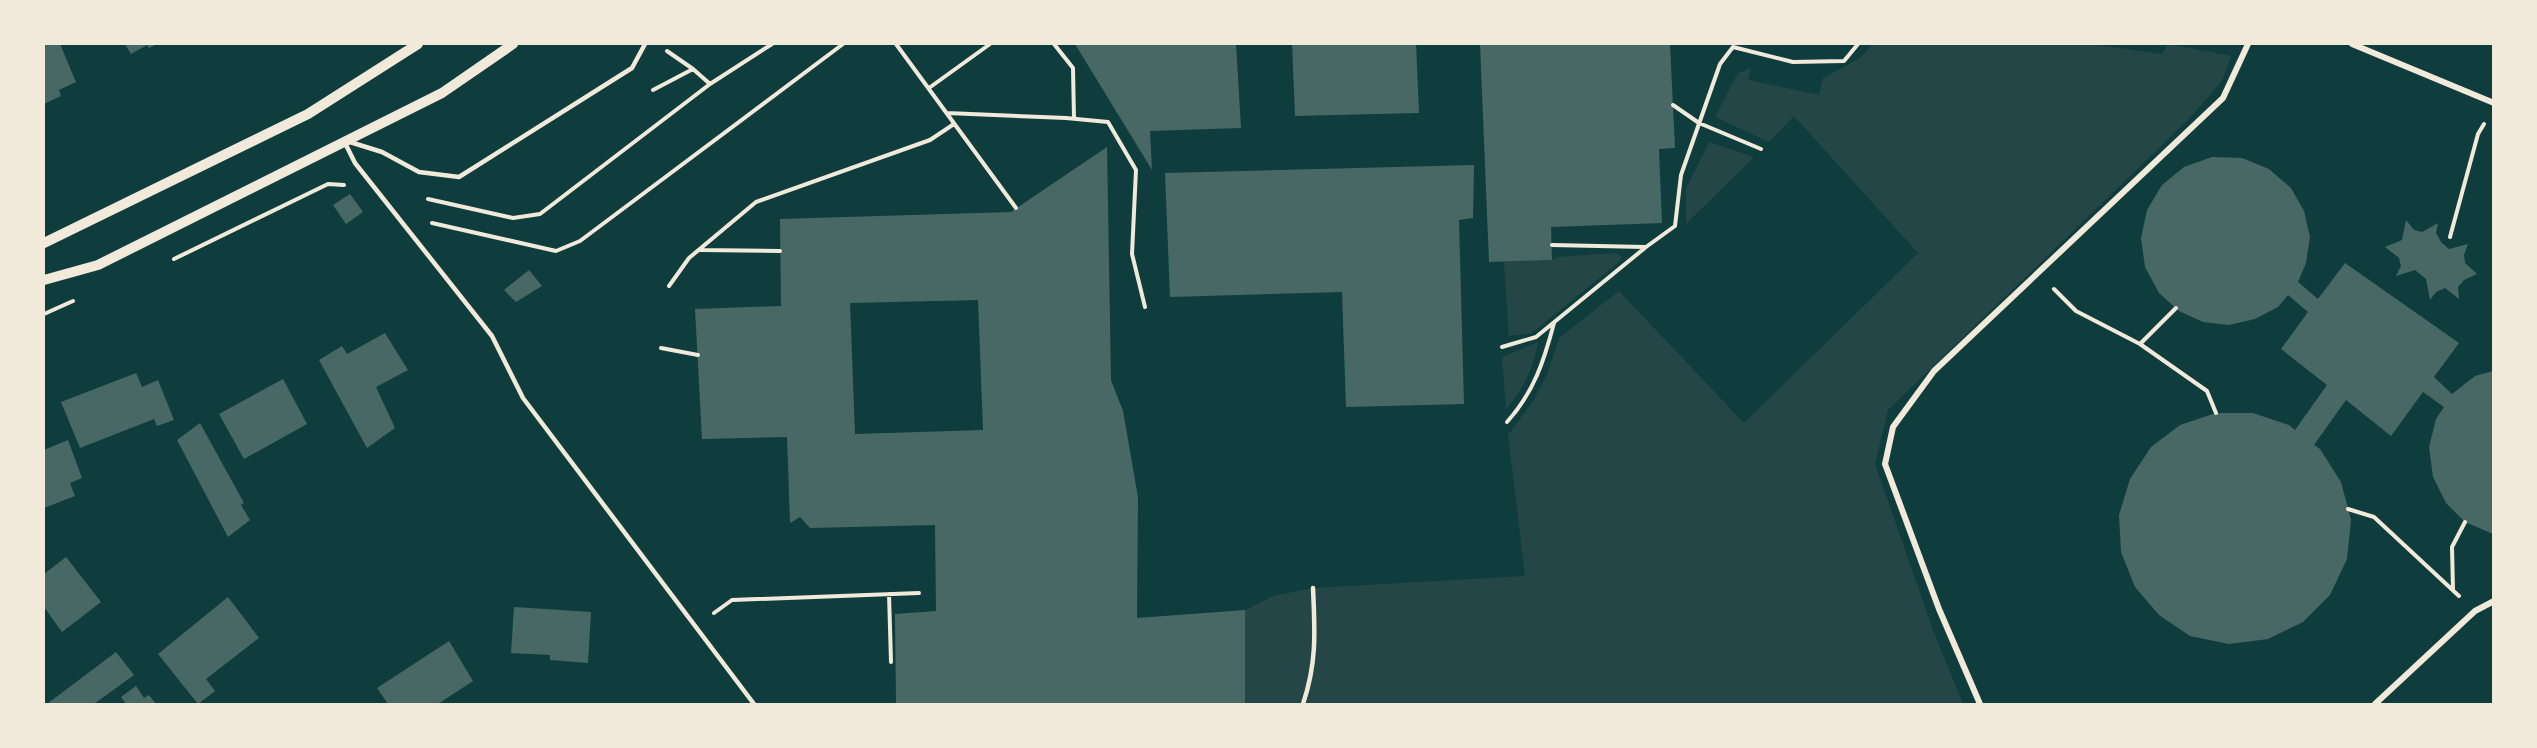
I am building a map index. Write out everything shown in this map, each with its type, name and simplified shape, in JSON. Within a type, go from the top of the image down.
[{"type":"street","points":[[44,243],[308,114],[418,44]]},
{"type":"street","points":[[44,280],[98,265],[442,93],[513,44]]},
{"type":"street","points":[[1980,705],[1939,609],[1885,464],[1893,427],[1934,371],[2223,98],[2248,44]]},
{"type":"street","points":[[2352,44],[2493,103]]},
{"type":"street","points":[[2375,705],[2475,611],[2493,601]]},
{"type":"lane","points":[[344,140],[382,152],[419,172],[459,177],[632,68],[645,44]]},
{"type":"lane","points":[[344,140],[355,163],[492,336],[523,398],[754,705]]},
{"type":"lane","points":[[1303,705],[1316,649],[1313,588]]},
{"type":"path","points":[[419,197],[513,218],[540,214],[710,84],[772,44]]},
{"type":"path","points":[[396,214],[556,251],[580,241],[843,44]]},
{"type":"path","points":[[896,44],[1016,208]]},
{"type":"path","points":[[929,88],[988,44]]},
{"type":"path","points":[[1054,44],[1073,68],[1074,119]]},
{"type":"path","points":[[1728,44],[1793,62],[1844,61],[1858,44]]},
{"type":"path","points":[[658,45],[693,69],[710,84]]},
{"type":"path","points":[[1502,347],[1536,338],[1646,247],[1676,226],[1681,175],[1720,64],[1733,47]]},
{"type":"path","points":[[653,90],[693,69]]},
{"type":"path","points":[[1673,105],[1700,123],[1761,149]]},
{"type":"path","points":[[947,113],[1108,122],[1136,170],[1132,254],[1145,307]]},
{"type":"path","points":[[2450,237],[2478,134],[2488,119]]},
{"type":"path","points":[[669,286],[689,258],[756,202],[930,140],[954,124]]},
{"type":"path","points":[[1552,245],[1646,247]]},
{"type":"path","points":[[700,250],[780,250]]},
{"type":"path","points":[[2039,273],[2076,311],[2140,344],[2206,391],[2216,413]]},
{"type":"path","points":[[2140,344],[2176,308]]},
{"type":"path","points":[[1507,422],[1523,405],[1537,377],[1555,322]]},
{"type":"path","points":[[662,348],[698,355]]},
{"type":"path","points":[[2348,509],[2374,518],[2475,611]]},
{"type":"path","points":[[2453,590],[2452,547],[2465,522]]},
{"type":"path","points":[[695,627],[732,600],[919,593]]},
{"type":"path","points":[[889,594],[891,662]]},
{"type":"shaded area","points":[[1873,44],[2091,44],[2162,54],[2168,44],[2231,56],[2222,81],[2188,120],[1888,410],[1875,464],[1933,630],[1963,704],[1245,704],[1245,610],[1273,596],[1313,588],[1525,576],[1508,435],[1533,401],[1547,375],[1559,338],[1619,291],[1744,423],[1918,253],[1794,116],[1769,142],[1715,117],[1738,73],[1751,68],[1748,80],[1819,95],[1823,78],[1860,58]]},
{"type":"shaded area","points":[[1709,142],[1754,157],[1686,224],[1686,189]]},
{"type":"shaded area","points":[[1616,253],[1622,257],[1619,262],[1532,333],[1509,336],[1504,262],[1552,260],[1557,257]]},
{"type":"shaded area","points":[[1538,342],[1527,378],[1506,409],[1502,357]]},
{"type":"building","points":[[44,44],[60,44],[76,82],[59,90],[61,96],[44,104]]},
{"type":"building","points":[[125,44],[157,44],[149,48],[147,45],[131,54]]},
{"type":"building","points":[[1075,44],[1236,44],[1241,128],[1150,131],[1152,170]]},
{"type":"building","points":[[1292,44],[1416,44],[1419,113],[1295,116]]},
{"type":"building","points":[[1480,44],[1670,44],[1675,148],[1659,149],[1662,223],[1551,227],[1552,260],[1489,262]]},
{"type":"building","points":[[1107,147],[1111,380],[1123,411],[1138,497],[1137,618],[1245,610],[1245,704],[896,704],[895,614],[936,611],[935,525],[810,528],[800,517],[790,523],[787,437],[702,439],[695,309],[781,306],[780,219],[1011,212]],"holes":[[[978,300],[983,430],[855,434],[850,303]]]},
{"type":"building","points":[[2212,157],[2242,158],[2269,169],[2291,188],[2304,211],[2310,237],[2306,263],[2298,282],[2318,299],[2345,263],[2459,343],[2434,377],[2452,394],[2475,376],[2493,371],[2493,534],[2465,522],[2446,503],[2433,477],[2429,447],[2436,419],[2444,407],[2423,392],[2391,436],[2346,400],[2314,445],[2320,449],[2341,482],[2351,520],[2347,559],[2330,595],[2303,622],[2268,639],[2229,644],[2190,636],[2159,615],[2135,587],[2121,552],[2119,515],[2130,479],[2151,447],[2180,425],[2216,413],[2253,413],[2289,425],[2295,430],[2327,385],[2281,349],[2308,312],[2288,295],[2278,307],[2255,319],[2229,325],[2203,322],[2179,311],[2159,293],[2145,267],[2141,238],[2147,210],[2162,185],[2184,167]]},
{"type":"building","points":[[1474,165],[1473,218],[1459,220],[1464,404],[1346,407],[1342,292],[1170,297],[1165,173]]},
{"type":"building","points":[[350,194],[363,212],[346,224],[333,205]]},
{"type":"building","points":[[2406,220],[2414,230],[2422,232],[2438,223],[2436,233],[2449,249],[2468,244],[2464,255],[2465,263],[2477,274],[2464,280],[2458,287],[2459,299],[2445,288],[2436,292],[2430,300],[2426,279],[2415,270],[2396,276],[2401,266],[2399,258],[2385,247],[2402,240]]},
{"type":"building","points":[[529,270],[542,286],[516,302],[504,290]]},
{"type":"building","points":[[385,333],[408,370],[376,387],[395,428],[367,448],[319,360],[342,346],[347,354]]},
{"type":"building","points":[[136,373],[142,387],[158,380],[174,420],[157,426],[154,419],[80,448],[61,402]]},
{"type":"building","points":[[283,379],[307,424],[244,459],[219,414]]},
{"type":"building","points":[[200,423],[244,503],[241,505],[250,520],[228,537],[177,440]]},
{"type":"building","points":[[68,440],[82,478],[70,483],[75,496],[44,508],[44,450]]},
{"type":"building","points":[[66,557],[101,602],[62,632],[44,607],[44,574]]},
{"type":"building","points":[[228,597],[259,638],[206,679],[215,691],[198,704],[158,654]]},
{"type":"building","points":[[514,607],[591,612],[588,663],[550,660],[550,655],[511,653]]},
{"type":"building","points":[[449,641],[473,681],[438,704],[388,704],[377,688]]},
{"type":"building","points":[[116,652],[134,675],[94,704],[47,704]]},
{"type":"building","points":[[136,686],[144,698],[149,695],[156,704],[126,704],[121,697]]}]
